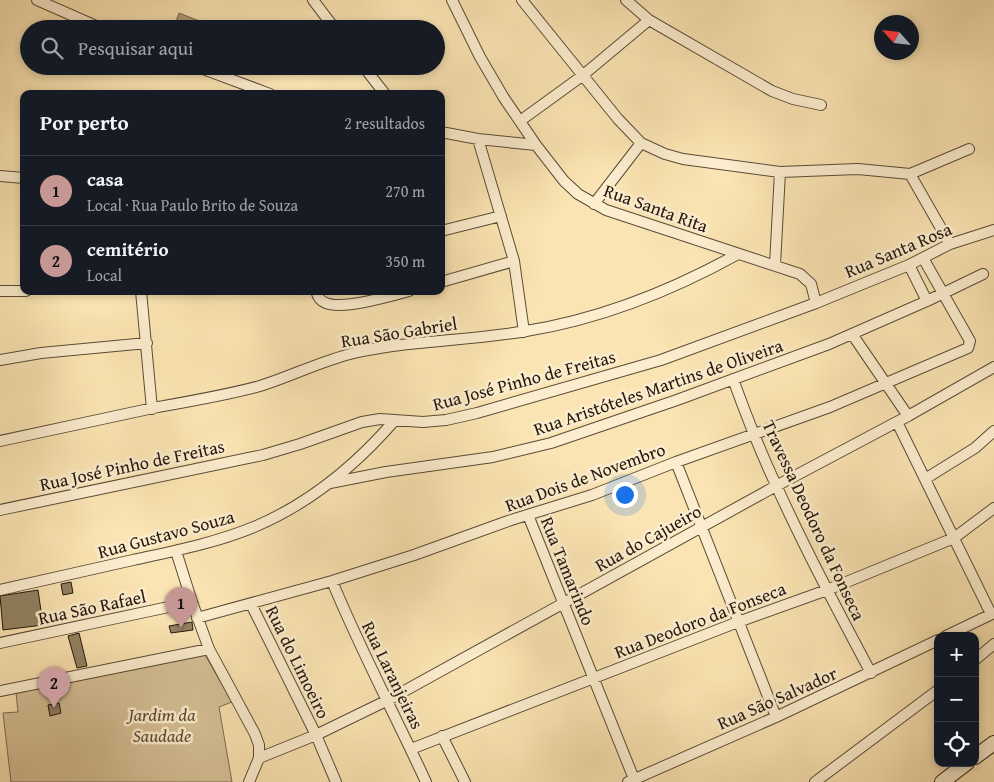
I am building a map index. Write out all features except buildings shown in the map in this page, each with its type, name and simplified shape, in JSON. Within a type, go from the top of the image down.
[{"type":"street","points":[[37,0],[83,20]]},
{"type":"street","points":[[313,0],[328,20]]},
{"type":"street","name":"Rua Santa Rita","points":[[452,0],[480,57],[536,145],[564,181],[578,194],[594,204],[624,217],[800,274],[811,284],[816,302]]},
{"type":"street","points":[[522,0],[582,76],[641,143],[665,154],[683,159],[780,172],[858,169],[910,174],[968,149]]},
{"type":"street","points":[[626,0],[649,20],[772,91],[792,99],[821,105]]},
{"type":"street","points":[[520,120],[582,76],[649,20]]},
{"type":"street","points":[[218,75],[259,90]]},
{"type":"street","points":[[370,75],[382,90]]},
{"type":"street","points":[[445,133],[478,139],[536,145]]},
{"type":"street","points":[[478,139],[514,261],[524,332]]},
{"type":"street","points":[[594,204],[641,143]]},
{"type":"street","points":[[775,265],[780,172]]},
{"type":"street","points":[[910,174],[950,244]]},
{"type":"street","points":[[0,176],[20,178]]},
{"type":"street","points":[[445,230],[501,216]]},
{"type":"street","name":"Rua Santa Rosa","points":[[816,302],[909,265],[950,244],[994,230]]},
{"type":"street","name":"Rua São Gabriel","points":[[0,441],[259,386],[324,362],[355,353],[419,343],[524,332],[566,324],[614,310],[704,273],[738,254]]},
{"type":"street","points":[[923,258],[942,294]]},
{"type":"street","points":[[445,281],[514,261]]},
{"type":"street","points":[[909,265],[927,301]]},
{"type":"street","name":"Rua Aristóteles Martins de Oliveira","points":[[330,483],[386,472],[493,457],[551,443],[678,400],[852,334],[983,274]]},
{"type":"street","points":[[0,291],[20,291]]},
{"type":"street","name":"Rua Dois de Novembro","points":[[198,618],[332,581],[414,555],[528,514],[592,495],[676,462],[830,408],[886,384],[968,348],[970,341],[942,294]]},
{"type":"street","points":[[142,295],[152,409]]},
{"type":"street","points":[[318,295],[324,303],[342,305],[396,295]]},
{"type":"street","name":"Rua José Pinho de Freitas","points":[[0,510],[263,455],[362,422],[380,419],[423,422],[446,420],[477,413],[661,360],[816,302]]},
{"type":"street","points":[[852,334],[908,416]]},
{"type":"street","points":[[0,360],[41,353],[147,343]]},
{"type":"street","name":"Rua do Cajueiro","points":[[260,758],[316,735],[388,700],[776,486],[908,416],[994,367]]},
{"type":"street","name":"Travessa Deodoro da Fonseca","points":[[733,379],[776,486],[870,673]]},
{"type":"street","name":"Rua Gustavo Souza","points":[[0,590],[217,541],[256,526],[290,509],[330,483],[361,456],[395,420]]},
{"type":"street","points":[[897,422],[993,613],[954,632]]},
{"type":"street","points":[[925,479],[975,448],[994,431]]},
{"type":"street","points":[[676,462],[776,717]]},
{"type":"street","name":"Rua Deodoro da Fonseca","points":[[411,749],[738,622],[827,590],[954,538],[994,508]]},
{"type":"street","name":"Rua Tamarindo","points":[[528,514],[594,678],[631,781]]},
{"type":"street","points":[[176,551],[209,649],[259,745],[260,758],[249,782]]},
{"type":"street","name":"Rua Laranjeiras","points":[[332,581],[350,626],[388,700],[426,782]]},
{"type":"street","name":"Rua São Rafael","points":[[0,642],[192,602]]},
{"type":"street","name":"Rua do Limoeiro","points":[[251,604],[316,735]]},
{"type":"street","name":"Rua São Salvador","points":[[631,781],[776,717],[934,642]]},
{"type":"street","points":[[979,657],[994,644]]},
{"type":"street","points":[[0,690],[209,649]]},
{"type":"street","points":[[815,782],[934,693]]},
{"type":"street","points":[[316,735],[336,782]]},
{"type":"street","points":[[442,736],[465,782]]},
{"type":"street","points":[[979,754],[994,743]]},
{"type":"street","points":[[942,782],[962,767]]},
{"type":"green space","name":"Jardim da Saudade","points":[[205,655],[232,702],[219,707],[232,782],[11,782],[3,713],[18,712],[16,693]]},
{"type":"shaded area","points":[[179,13],[197,20],[176,20]]},
{"type":"place","name":"casa","points":[[181,628]]},
{"type":"place","name":"cemitério","points":[[54,708]]}]
